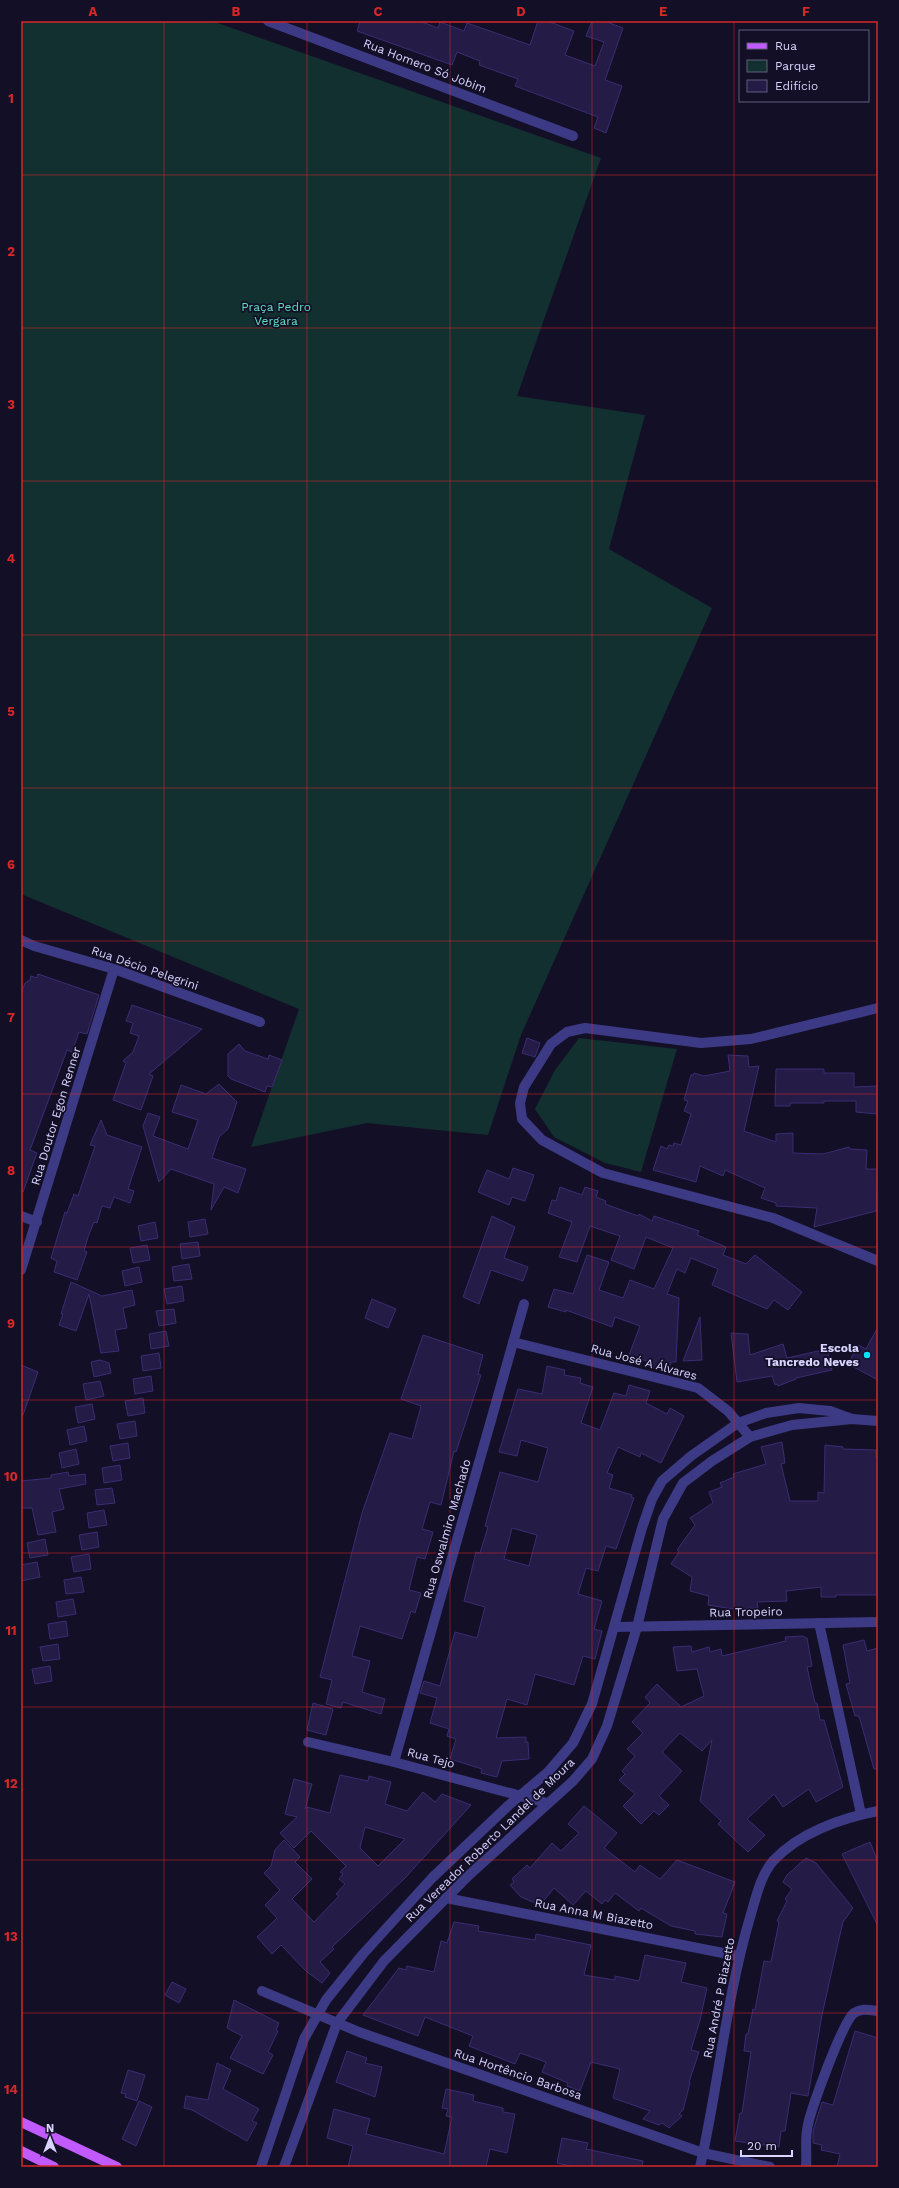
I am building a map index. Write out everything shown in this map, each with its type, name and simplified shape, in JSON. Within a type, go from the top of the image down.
[{"type":"main road","points":[[21,2122],[117,2167]]},
{"type":"main road","points":[[21,2151],[54,2167]]},
{"type":"street","name":"Rua Homero Só Jobim","points":[[268,21],[573,136]]},
{"type":"street","name":"Rua Décio Pelegrini","points":[[21,940],[34,946],[114,970],[260,1022]]},
{"type":"street","name":"Rua Doutor Egon Renner","points":[[21,1270],[114,970]]},
{"type":"street","points":[[878,1008],[744,1040],[701,1043],[585,1028],[566,1032],[551,1044],[524,1087],[520,1103],[522,1119],[542,1140],[603,1173],[773,1218],[878,1261]]},
{"type":"street","points":[[21,1216],[37,1222]]},
{"type":"street","name":"Rua Oswalmiro Machado","points":[[394,1762],[524,1304]]},
{"type":"street","name":"Rua José A Álvares","points":[[513,1342],[698,1388],[728,1411],[750,1438]]},
{"type":"street","name":"Rua Vereador Roberto Landel de Moura","points":[[261,2167],[304,2039],[326,2000],[363,1954],[423,1889],[457,1854],[548,1772],[573,1743],[592,1704],[642,1528],[655,1493],[662,1481],[674,1470],[738,1423],[766,1413],[799,1408],[830,1411],[852,1419]]},
{"type":"street","name":"Rua Vereador Roberto Landel de Moura","points":[[284,2167],[337,2023],[384,1961],[446,1898],[547,1803],[573,1781],[592,1759],[607,1726],[637,1627],[663,1519],[683,1483],[712,1461],[750,1438],[792,1425],[852,1419],[878,1421]]},
{"type":"street","name":"Rua Tropeiro","points":[[615,1627],[878,1622]]},
{"type":"street","points":[[819,1623],[860,1814]]},
{"type":"street","name":"Rua Tejo","points":[[308,1742],[394,1762],[547,1803]]},
{"type":"street","name":"Rua André P Biazetto","points":[[700,2167],[738,1956],[761,1883],[773,1862],[802,1836],[860,1814],[878,1811]]},
{"type":"street","name":"Rua Anna M Biazetto","points":[[446,1898],[738,1956]]},
{"type":"street","name":"Rua Hortêncio Barbosa","points":[[262,1991],[337,2023],[703,2153],[770,2167]]},
{"type":"street","points":[[806,2167],[807,2130],[810,2116],[842,2032],[853,2014],[862,2009],[878,2011]]},
{"type":"green space","name":"Praça Pedro Vergara","points":[[21,21],[212,21],[601,158],[517,396],[645,415],[609,549],[712,608],[521,1035],[488,1135],[367,1123],[251,1147],[299,1009],[21,894]]},
{"type":"green space","points":[[579,1038],[677,1049],[641,1172],[605,1163],[554,1137],[535,1109],[555,1070]]},
{"type":"building","points":[[360,21],[419,21],[438,28],[440,22],[464,31],[467,23],[530,45],[538,21],[547,21],[574,31],[565,55],[595,66],[604,42],[586,36],[592,21],[604,21],[623,28],[605,80],[622,86],[606,133],[594,128],[598,117],[515,86],[518,79],[479,65],[480,61],[457,52],[452,65],[357,31]]},
{"type":"building","points":[[38,974],[99,995],[87,1034],[79,1032],[72,1052],[67,1050],[30,1150],[37,1153],[23,1192],[21,1191],[21,994],[25,983],[30,980],[31,976],[37,978]]},
{"type":"building","points":[[132,1005],[202,1029],[149,1074],[153,1076],[141,1110],[113,1100],[126,1063],[123,1061],[133,1052],[139,1036],[130,1033],[133,1023],[126,1021]]},
{"type":"building","points":[[527,1038],[540,1043],[535,1057],[522,1053]]},
{"type":"building","points":[[239,1044],[245,1051],[268,1059],[269,1055],[282,1060],[272,1087],[267,1086],[265,1092],[231,1079],[228,1076],[228,1054]]},
{"type":"building","points":[[728,1055],[748,1056],[749,1067],[759,1066],[744,1131],[776,1142],[776,1134],[793,1133],[793,1153],[823,1154],[849,1147],[850,1149],[867,1150],[866,1169],[878,1169],[876,1211],[814,1227],[817,1208],[776,1206],[776,1203],[761,1198],[765,1188],[725,1170],[723,1176],[700,1166],[696,1182],[653,1170],[661,1146],[667,1149],[669,1145],[673,1146],[674,1143],[681,1145],[691,1114],[684,1111],[688,1101],[684,1100],[691,1075],[694,1073],[704,1076],[730,1071]]},
{"type":"building","points":[[776,1069],[824,1069],[824,1073],[854,1073],[854,1087],[878,1086],[878,1114],[856,1112],[856,1101],[790,1103],[790,1106],[775,1106]]},
{"type":"building","points":[[219,1084],[237,1102],[228,1129],[219,1137],[212,1158],[246,1169],[238,1193],[224,1187],[211,1210],[214,1184],[171,1169],[159,1182],[143,1126],[148,1113],[160,1117],[153,1136],[188,1149],[198,1120],[172,1112],[181,1085],[206,1094]]},
{"type":"building","points":[[101,1120],[107,1135],[142,1147],[128,1189],[134,1191],[130,1203],[114,1197],[110,1208],[102,1206],[97,1223],[94,1222],[88,1237],[84,1251],[87,1252],[77,1280],[54,1272],[57,1261],[51,1258],[65,1212],[67,1213],[74,1194],[78,1196],[95,1146],[90,1145]]},
{"type":"building","points":[[513,1168],[534,1175],[525,1201],[512,1197],[509,1205],[478,1192],[487,1170],[509,1179]]},
{"type":"building","points":[[560,1187],[582,1195],[585,1187],[598,1191],[596,1197],[606,1201],[605,1204],[638,1216],[639,1214],[652,1221],[654,1216],[699,1231],[697,1235],[726,1247],[723,1255],[746,1264],[755,1255],[802,1292],[788,1310],[774,1300],[767,1309],[712,1285],[718,1269],[691,1258],[685,1273],[677,1269],[667,1294],[679,1298],[676,1362],[671,1362],[669,1369],[651,1368],[652,1363],[629,1355],[640,1326],[615,1317],[612,1327],[566,1310],[566,1312],[548,1307],[554,1289],[573,1294],[587,1255],[609,1262],[599,1290],[623,1298],[630,1280],[654,1289],[673,1248],[646,1237],[634,1269],[611,1260],[620,1236],[590,1226],[577,1262],[559,1257],[572,1222],[548,1213],[552,1200],[556,1201]]},
{"type":"building","points":[[492,1216],[515,1227],[504,1258],[528,1267],[523,1281],[491,1270],[479,1304],[463,1297]]},
{"type":"building","points":[[205,1219],[208,1234],[190,1237],[188,1222]]},
{"type":"building","points":[[155,1222],[158,1238],[141,1241],[138,1226]]},
{"type":"building","points":[[198,1242],[200,1256],[182,1259],[180,1244]]},
{"type":"building","points":[[147,1245],[150,1260],[133,1263],[130,1248]]},
{"type":"building","points":[[189,1264],[192,1279],[174,1281],[172,1267]]},
{"type":"building","points":[[139,1267],[142,1282],[125,1286],[122,1271]]},
{"type":"building","points":[[71,1282],[102,1296],[132,1290],[135,1305],[123,1308],[127,1328],[115,1330],[119,1351],[101,1353],[89,1294],[76,1331],[59,1325]]},
{"type":"building","points":[[182,1286],[184,1301],[167,1304],[164,1289]]},
{"type":"building","points":[[372,1299],[396,1309],[388,1328],[365,1318]]},
{"type":"building","points":[[174,1309],[176,1323],[159,1326],[156,1311]]},
{"type":"building","points":[[700,1317],[702,1360],[683,1361]]},
{"type":"building","points":[[878,1327],[878,1380],[848,1364],[858,1345],[866,1349]]},
{"type":"building","points":[[166,1331],[169,1346],[151,1349],[149,1334]]},
{"type":"building","points":[[731,1333],[748,1334],[750,1355],[783,1344],[787,1358],[827,1349],[832,1370],[796,1378],[778,1386],[777,1384],[775,1385],[772,1376],[737,1382]]},
{"type":"building","points":[[423,1335],[483,1355],[478,1374],[481,1375],[456,1452],[454,1451],[441,1505],[430,1502],[422,1529],[433,1532],[425,1559],[417,1557],[409,1590],[421,1593],[415,1613],[411,1611],[402,1639],[360,1626],[352,1656],[370,1661],[362,1692],[385,1699],[381,1714],[343,1702],[341,1708],[326,1704],[332,1680],[320,1677],[362,1513],[390,1433],[412,1439],[421,1406],[401,1399]]},
{"type":"building","points":[[159,1353],[161,1368],[143,1371],[141,1356]]},
{"type":"building","points":[[100,1360],[109,1363],[111,1373],[94,1377],[91,1362]]},
{"type":"building","points":[[21,1365],[38,1372],[23,1415],[21,1415]]},
{"type":"building","points":[[547,1366],[565,1370],[564,1375],[581,1378],[580,1383],[593,1387],[581,1423],[600,1430],[614,1393],[626,1396],[629,1385],[650,1391],[646,1403],[667,1414],[670,1408],[684,1416],[661,1463],[641,1453],[640,1457],[618,1447],[607,1473],[613,1475],[609,1488],[632,1495],[631,1497],[634,1498],[616,1549],[606,1546],[598,1571],[586,1568],[578,1594],[602,1601],[594,1629],[602,1631],[595,1659],[583,1656],[574,1685],[535,1674],[527,1705],[507,1699],[496,1738],[526,1737],[526,1742],[528,1742],[529,1759],[502,1761],[497,1777],[481,1773],[482,1769],[450,1759],[456,1739],[447,1736],[449,1729],[430,1723],[437,1698],[420,1693],[424,1681],[440,1686],[455,1632],[477,1638],[485,1607],[464,1601],[476,1552],[480,1553],[488,1527],[485,1526],[500,1472],[538,1482],[548,1448],[521,1440],[517,1456],[499,1452],[518,1389],[542,1394]],"holes":[[[512,1528],[537,1535],[529,1566],[504,1559]]]},
{"type":"building","points":[[151,1376],[153,1391],[135,1394],[133,1379]]},
{"type":"building","points":[[100,1381],[104,1396],[86,1400],[83,1384]]},
{"type":"building","points":[[143,1398],[145,1413],[128,1416],[125,1401]]},
{"type":"building","points":[[92,1404],[95,1419],[78,1423],[75,1407]]},
{"type":"building","points":[[135,1421],[137,1436],[120,1439],[117,1424]]},
{"type":"building","points":[[84,1426],[87,1441],[70,1445],[67,1430]]},
{"type":"building","points":[[782,1442],[785,1463],[781,1464],[790,1501],[818,1501],[818,1492],[824,1493],[825,1445],[843,1447],[843,1449],[876,1450],[876,1457],[878,1457],[878,1595],[836,1595],[836,1597],[821,1597],[821,1587],[786,1591],[787,1601],[757,1602],[758,1608],[733,1609],[708,1605],[709,1596],[690,1591],[692,1577],[671,1564],[679,1552],[677,1550],[695,1525],[690,1518],[713,1503],[709,1492],[722,1487],[720,1483],[734,1477],[733,1474],[766,1464],[761,1447]]},
{"type":"building","points":[[128,1443],[130,1458],[113,1461],[110,1446]]},
{"type":"building","points":[[76,1449],[79,1464],[62,1468],[59,1453]]},
{"type":"building","points":[[120,1465],[122,1480],[104,1483],[102,1468]]},
{"type":"building","points":[[68,1472],[69,1476],[85,1474],[86,1484],[59,1489],[64,1509],[52,1512],[56,1532],[38,1535],[32,1508],[21,1508],[21,1481],[51,1478],[51,1475]]},
{"type":"building","points":[[112,1488],[115,1503],[97,1505],[95,1490]]},
{"type":"building","points":[[104,1510],[107,1525],[89,1528],[87,1513]]},
{"type":"building","points":[[97,1532],[99,1547],[82,1550],[79,1535]]},
{"type":"building","points":[[45,1539],[48,1555],[30,1558],[27,1543]]},
{"type":"building","points":[[89,1554],[91,1569],[74,1572],[71,1557]]},
{"type":"building","points":[[37,1562],[40,1577],[21,1581],[21,1565]]},
{"type":"building","points":[[81,1577],[84,1592],[66,1594],[64,1580]]},
{"type":"building","points":[[73,1599],[76,1614],[58,1617],[56,1602]]},
{"type":"building","points":[[66,1621],[68,1636],[50,1639],[48,1624]]},
{"type":"building","points":[[802,1636],[807,1638],[812,1666],[807,1667],[815,1703],[817,1703],[820,1720],[824,1720],[843,1787],[816,1802],[809,1789],[783,1807],[774,1794],[747,1819],[765,1835],[748,1852],[718,1824],[721,1821],[700,1801],[712,1740],[702,1751],[680,1733],[662,1752],[682,1771],[659,1796],[669,1805],[659,1815],[654,1811],[641,1824],[623,1806],[635,1794],[619,1780],[625,1774],[622,1771],[635,1756],[627,1749],[643,1733],[632,1722],[650,1703],[645,1697],[657,1684],[681,1707],[704,1696],[697,1669],[677,1671],[673,1647],[691,1646],[692,1652],[709,1647],[710,1652],[721,1649],[722,1656],[786,1641],[785,1637]]},
{"type":"building","points":[[864,1640],[867,1651],[878,1648],[878,1769],[874,1769],[859,1716],[855,1716],[846,1684],[850,1683],[843,1645]]},
{"type":"building","points":[[58,1644],[60,1659],[43,1661],[40,1647]]},
{"type":"building","points":[[50,1666],[52,1681],[35,1684],[32,1669]]},
{"type":"building","points":[[313,1703],[333,1709],[326,1735],[307,1730]]},
{"type":"building","points":[[340,1775],[368,1781],[369,1776],[391,1782],[385,1804],[407,1811],[423,1792],[435,1802],[442,1794],[471,1805],[405,1878],[332,1947],[334,1949],[320,1962],[330,1973],[322,1983],[306,1971],[281,1945],[272,1954],[257,1937],[277,1918],[265,1905],[280,1890],[264,1873],[271,1866],[275,1850],[284,1840],[300,1857],[295,1862],[312,1879],[292,1899],[314,1922],[339,1896],[336,1894],[345,1884],[339,1879],[343,1874],[340,1872],[346,1866],[311,1831],[294,1848],[280,1833],[297,1817],[285,1814],[294,1779],[312,1784],[305,1809],[307,1807],[330,1813]],"holes":[[[365,1827],[405,1839],[378,1866],[360,1848]]]},
{"type":"building","points":[[584,1806],[617,1833],[604,1848],[635,1872],[640,1865],[660,1879],[677,1860],[735,1882],[723,1913],[727,1914],[722,1937],[695,1934],[695,1931],[671,1926],[641,1908],[639,1911],[615,1893],[608,1902],[605,1900],[602,1904],[586,1891],[573,1905],[554,1888],[540,1905],[521,1897],[510,1885],[514,1882],[512,1879],[527,1865],[530,1868],[552,1843],[561,1851],[579,1833],[568,1824]]},
{"type":"building","points":[[870,1842],[878,1862],[878,1926],[842,1854]]},
{"type":"building","points":[[806,1858],[816,1863],[853,1908],[843,1922],[822,2015],[808,2096],[791,2093],[785,2131],[781,2131],[779,2147],[735,2141],[740,2113],[742,2113],[751,2052],[744,2051],[746,2034],[748,2034],[753,2009],[755,2010],[764,1961],[771,1962],[779,1922],[777,1921],[787,1901],[785,1899],[792,1889],[783,1882],[787,1875]]},
{"type":"building","points":[[454,1922],[479,1926],[478,1931],[535,1940],[536,1934],[591,1945],[584,1975],[615,1980],[615,1976],[639,1981],[645,1955],[686,1963],[681,1982],[707,1988],[700,2020],[691,2050],[699,2052],[689,2082],[683,2110],[679,2114],[682,2116],[669,2128],[662,2123],[659,2125],[643,2119],[650,2111],[613,2098],[620,2069],[591,2062],[580,2091],[567,2086],[568,2083],[542,2072],[546,2062],[520,2053],[515,2064],[469,2046],[473,2036],[425,2017],[418,2036],[363,2015],[399,1968],[406,1970],[407,1966],[434,1972],[441,1941],[447,1943]]},
{"type":"building","points":[[172,1982],[186,1989],[179,2003],[165,1995]]},
{"type":"building","points":[[234,2000],[279,2023],[276,2030],[278,2031],[268,2052],[273,2055],[263,2074],[230,2058],[242,2036],[227,2028]]},
{"type":"building","points":[[855,2031],[878,2038],[878,2167],[837,2167],[840,2154],[821,2150],[822,2145],[813,2143],[813,2131],[822,2102],[833,2105]]},
{"type":"building","points":[[347,2051],[367,2058],[365,2063],[382,2067],[375,2097],[336,2082]]},
{"type":"building","points":[[217,2063],[231,2070],[223,2089],[259,2109],[252,2121],[257,2123],[247,2141],[192,2110],[184,2108],[186,2096],[208,2100]]},
{"type":"building","points":[[128,2070],[145,2075],[137,2101],[125,2097],[126,2094],[121,2093]]},
{"type":"building","points":[[446,2089],[474,2095],[473,2101],[503,2108],[503,2112],[515,2114],[507,2153],[490,2149],[486,2167],[348,2167],[353,2146],[327,2138],[334,2109],[370,2119],[366,2134],[444,2154],[452,2117],[446,2116],[448,2109],[442,2108]]},
{"type":"building","points":[[139,2101],[152,2107],[136,2146],[122,2139]]},
{"type":"building","points":[[562,2138],[588,2143],[586,2149],[643,2161],[642,2167],[575,2167],[557,2163]]},
{"type":"place","name":"Escola Tancredo Neves","points":[[867,1355]]}]
